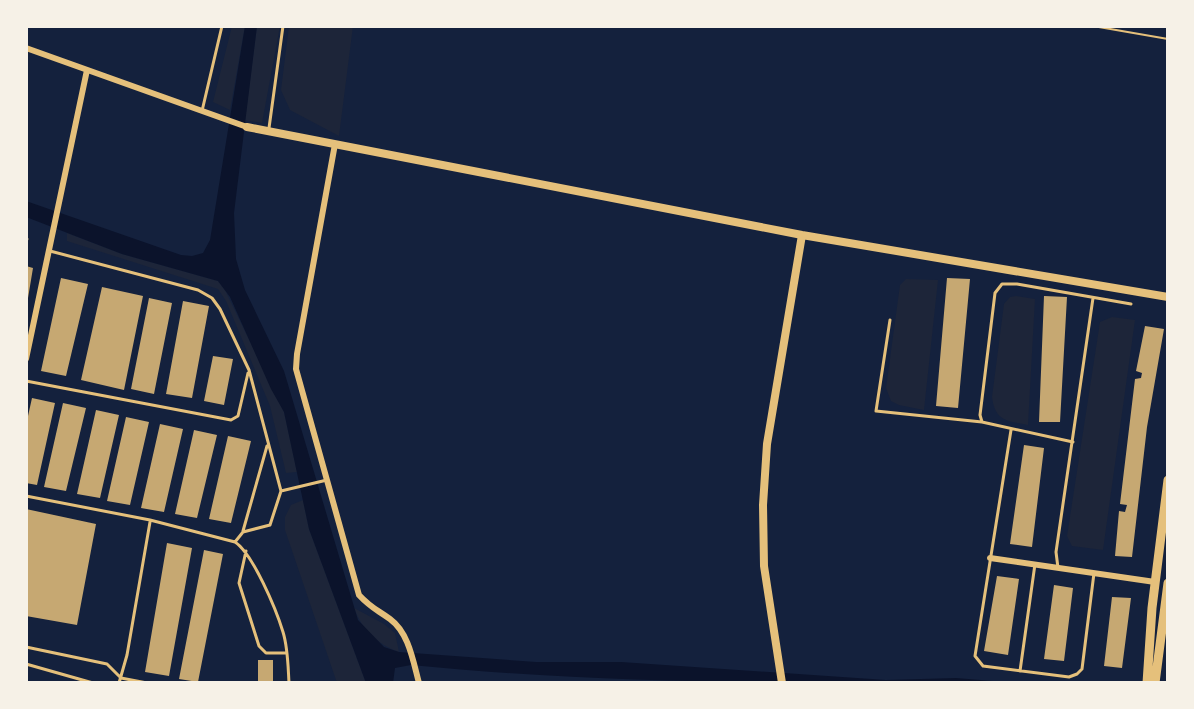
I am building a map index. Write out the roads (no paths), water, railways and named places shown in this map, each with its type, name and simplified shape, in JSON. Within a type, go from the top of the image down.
[{"type":"main road","points":[[1147,683],[1155,582],[1168,480]]},
{"type":"main road","points":[[1155,683],[1168,583]]},
{"type":"street","points":[[26,48],[268,132],[802,235],[1168,297]]},
{"type":"street","points":[[26,359],[87,70]]},
{"type":"street","points":[[335,144],[297,354],[299,383],[359,595],[402,631],[418,680]]},
{"type":"street","points":[[781,678],[764,566],[763,505],[767,444],[802,235]]},
{"type":"street","points":[[990,558],[1155,582]]},
{"type":"lane","points":[[202,111],[222,26]]},
{"type":"lane","points":[[268,132],[283,26]]},
{"type":"lane","points":[[50,251],[198,290],[212,298],[220,309],[249,370],[281,491],[270,525],[243,532]]},
{"type":"lane","points":[[982,422],[980,415],[995,293],[1002,284],[1131,304]]},
{"type":"lane","points":[[1058,568],[1056,552],[1093,298]]},
{"type":"lane","points":[[890,320],[876,411],[982,422],[1073,442]]},
{"type":"lane","points":[[26,381],[231,420],[238,416],[249,370]]},
{"type":"lane","points":[[1011,430],[975,656],[983,666],[1069,677],[1077,674],[1082,669],[1094,573]]},
{"type":"lane","points":[[235,542],[243,532],[268,442]]},
{"type":"lane","points":[[281,491],[327,480]]},
{"type":"lane","points":[[26,496],[150,520],[235,542],[246,551],[283,630],[289,683]]},
{"type":"lane","points":[[120,681],[150,520]]},
{"type":"lane","points":[[246,551],[239,583],[259,646],[266,653],[287,653]]},
{"type":"lane","points":[[1020,671],[1035,564]]},
{"type":"lane","points":[[26,647],[107,664],[120,681],[147,683]]},
{"type":"lane","points":[[26,664],[93,683]]}]
